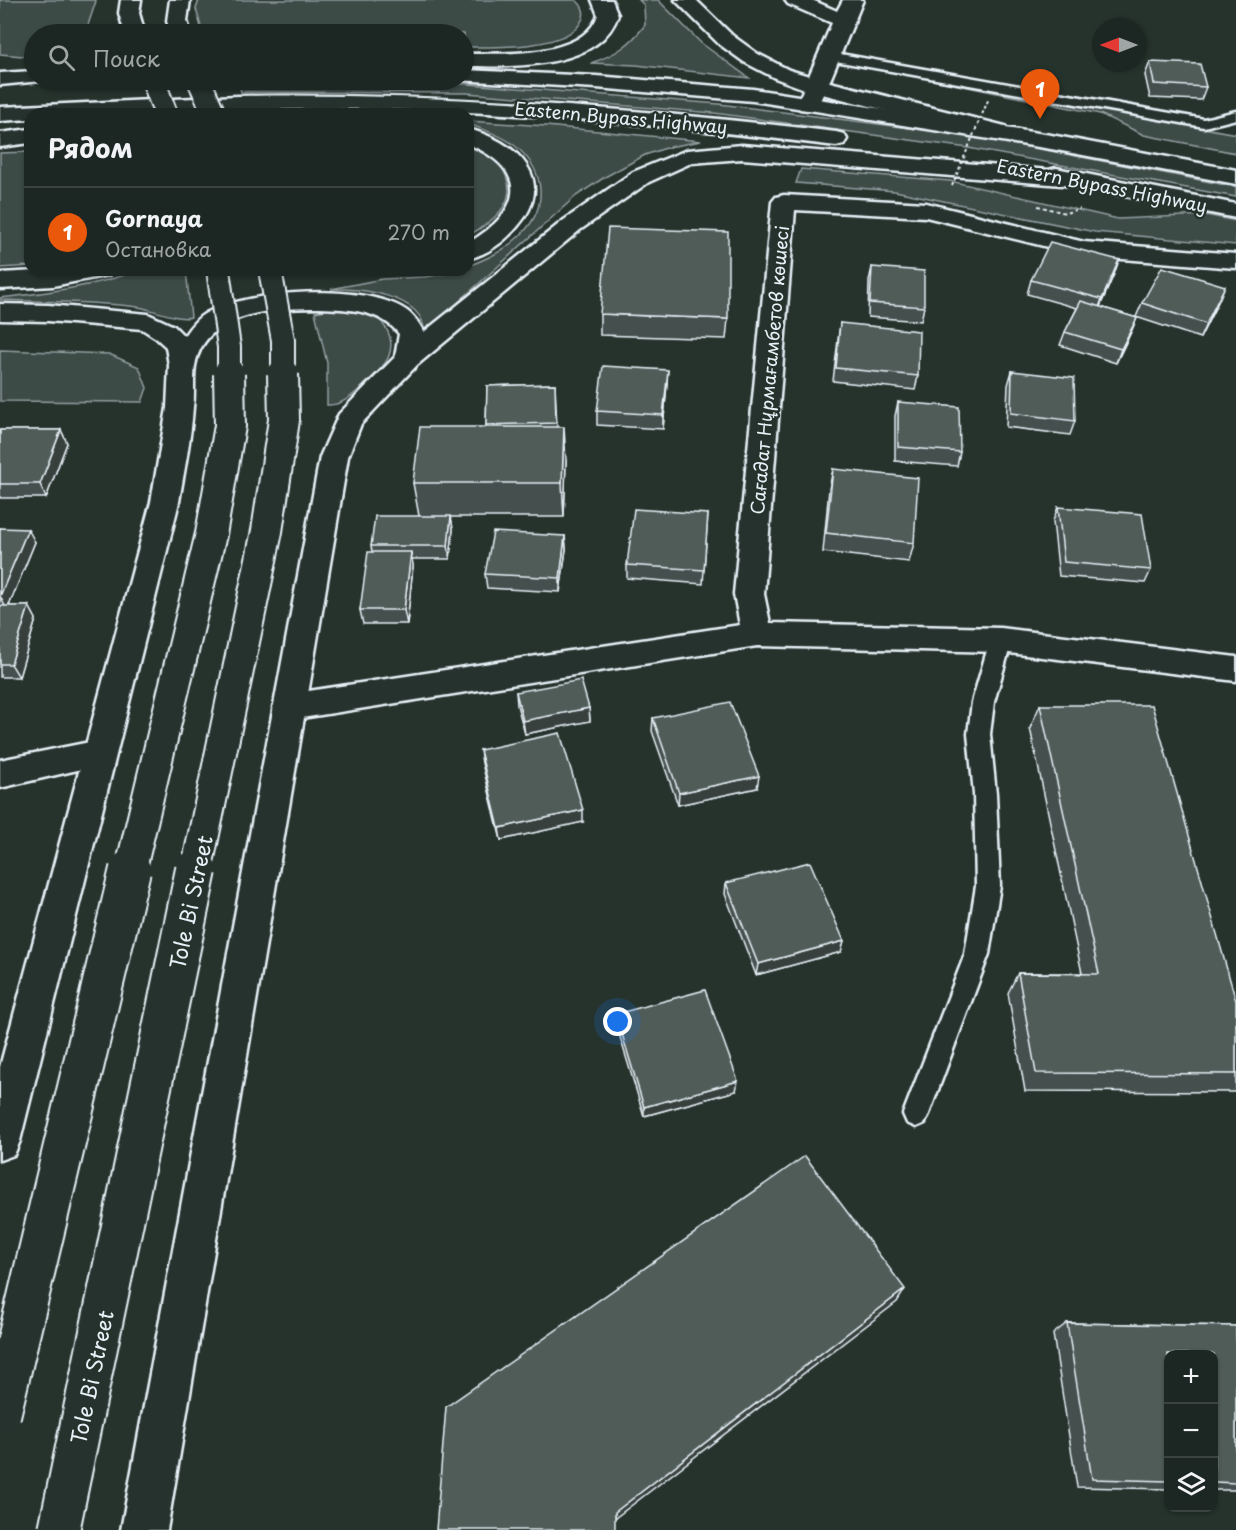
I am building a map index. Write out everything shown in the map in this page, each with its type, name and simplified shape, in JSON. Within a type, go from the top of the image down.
[{"type":"main road","points":[[179,24],[180,0]]},
{"type":"main road","points":[[474,59],[537,56],[566,51],[587,42],[602,30],[608,15],[602,0]]},
{"type":"main road","points":[[685,0],[726,39],[751,58],[782,74],[813,95],[842,20],[853,0]]},
{"type":"main road","points":[[795,0],[842,20]]},
{"type":"main road","name":"Eastern Bypass Highway","points":[[474,77],[753,95],[813,95],[1236,177]]},
{"type":"main road","points":[[0,79],[24,78]]},
{"type":"main road","points":[[157,90],[164,108]]},
{"type":"main road","points":[[203,90],[211,108]]},
{"type":"main road","points":[[228,108],[271,102]]},
{"type":"main road","points":[[316,102],[352,108]]},
{"type":"main road","name":"Eastern Bypass Highway","points":[[98,108],[316,102],[588,112],[759,129],[893,146],[1078,179],[1236,211]]},
{"type":"main road","name":"Eastern Bypass Highway","points":[[0,114],[24,113]]},
{"type":"main road","points":[[0,140],[24,137]]},
{"type":"main road","points":[[474,139],[498,149],[517,167],[524,188],[520,209],[501,232],[474,248]]},
{"type":"main road","points":[[144,1530],[334,457],[350,420],[408,359],[572,225],[641,177],[687,157],[742,153],[1078,179]]},
{"type":"main road","name":"Сағадат Нұрмағамбетов көшесі","points":[[757,634],[749,594],[784,202],[926,210],[1084,249],[1236,261]]},
{"type":"main road","points":[[0,281],[65,276]]},
{"type":"main road","points":[[0,1415],[213,523],[230,426],[229,347],[219,276]]},
{"type":"main road","name":"Tole Bi Street","points":[[59,1530],[267,531],[284,420],[283,340],[271,276]]},
{"type":"main road","points":[[182,365],[193,338],[215,318],[238,310],[280,303],[304,302],[349,301],[375,306],[398,316],[412,333],[408,359]]},
{"type":"main road","points":[[0,312],[60,313],[148,322],[165,332],[178,345],[182,365],[180,408],[165,502],[0,1141]]},
{"type":"main road","points":[[290,706],[757,634],[1001,640],[1236,669]]},
{"type":"main road","points":[[0,774],[100,753]]},
{"type":"lane","points":[[829,56],[1204,123],[1236,115]]},
{"type":"lane","points":[[916,1114],[977,954],[988,886],[986,794],[979,734],[983,702],[1001,640]]},
{"type":"path","points":[[952,186],[989,98]]},
{"type":"path","points":[[1044,208],[1065,213],[1082,208]]},
{"type":"shaded area","points":[[0,0],[96,1],[88,24],[24,24],[24,56],[0,54]]},
{"type":"shaded area","points":[[199,0],[576,0],[584,14],[574,30],[546,42],[528,45],[474,47],[474,24],[200,24],[196,9]]},
{"type":"shaded area","points":[[639,0],[658,0],[701,43],[749,78],[636,65],[591,63],[621,48],[645,25],[644,5]]},
{"type":"shaded area","points":[[879,69],[1236,134],[1236,153],[1144,135],[1100,114]]},
{"type":"shaded area","points":[[474,84],[719,104],[973,136],[1236,187],[1236,197],[968,148],[714,113],[466,93],[241,92],[241,90],[474,90]]},
{"type":"shaded area","points":[[474,121],[701,141],[669,147],[645,155],[576,196],[424,333],[422,320],[403,302],[373,292],[331,289],[382,279],[474,276],[474,263],[505,248],[516,239],[535,216],[539,204],[538,179],[525,155],[509,141],[474,126]]},
{"type":"shaded area","points":[[474,146],[488,151],[497,160],[509,186],[505,204],[500,212],[474,232]]},
{"type":"shaded area","points":[[24,152],[24,266],[0,268],[0,153]]},
{"type":"shaded area","points":[[801,169],[950,181],[1118,219],[1206,215],[1236,221],[1236,245],[1095,232],[895,191],[796,183]]},
{"type":"shaded area","points":[[122,276],[187,276],[191,317],[180,317],[121,305],[0,300],[0,298],[88,285]]},
{"type":"shaded area","points":[[330,309],[355,309],[370,314],[382,323],[391,343],[388,358],[377,373],[347,399],[338,404],[327,405],[327,363],[315,312]]},
{"type":"shaded area","points":[[0,350],[109,354],[139,367],[147,388],[142,402],[0,401]]},
{"type":"building","points":[[1150,62],[1200,64],[1206,87],[1154,84]]},
{"type":"building","points":[[608,228],[728,232],[728,319],[600,314]]},
{"type":"building","points":[[1050,242],[1119,260],[1102,299],[1031,280]]},
{"type":"building","points":[[872,267],[924,271],[924,307],[870,303]]},
{"type":"building","points":[[1162,267],[1225,286],[1206,324],[1142,303]]},
{"type":"building","points":[[1081,301],[1137,318],[1121,349],[1065,332]]},
{"type":"building","points":[[840,323],[919,331],[918,376],[836,368]]},
{"type":"building","points":[[603,366],[668,370],[663,415],[597,411]]},
{"type":"building","points":[[1012,371],[1074,378],[1075,421],[1011,413]]},
{"type":"building","points":[[555,384],[556,423],[486,425],[487,386]]},
{"type":"building","points":[[898,402],[959,407],[960,452],[898,447]]},
{"type":"building","points":[[420,427],[564,427],[562,483],[413,483]]},
{"type":"building","points":[[0,430],[61,430],[40,484],[0,484]]},
{"type":"building","points":[[833,469],[918,478],[914,543],[826,533]]},
{"type":"building","points":[[1058,507],[1142,514],[1151,570],[1064,562]]},
{"type":"building","points":[[634,509],[708,514],[704,570],[627,565]]},
{"type":"building","points":[[375,516],[451,516],[448,546],[371,546]]},
{"type":"building","points":[[0,528],[28,529],[0,596]]},
{"type":"building","points":[[493,532],[565,536],[560,578],[485,574]]},
{"type":"building","points":[[368,552],[411,552],[404,610],[360,610]]},
{"type":"building","points":[[0,606],[29,606],[11,664],[0,664]]},
{"type":"building","points":[[581,680],[589,708],[523,721],[516,692]]},
{"type":"building","points":[[730,702],[759,776],[679,793],[653,718]]},
{"type":"building","points":[[1040,705],[1152,705],[1236,1001],[1236,1074],[1036,1073],[1018,973],[1099,974]]},
{"type":"building","points":[[560,733],[583,810],[499,828],[480,750]]},
{"type":"building","points":[[810,862],[844,941],[758,964],[726,883]]},
{"type":"building","points":[[705,990],[738,1081],[644,1107],[616,1014]]},
{"type":"building","points":[[805,1156],[905,1289],[615,1512],[615,1530],[436,1530],[446,1407]]},
{"type":"building","points":[[1067,1323],[1236,1326],[1236,1483],[1218,1482],[1218,1350],[1164,1350],[1164,1481],[1092,1479]]},
{"type":"place","name":"Gornaya","points":[[1040,119]]}]
